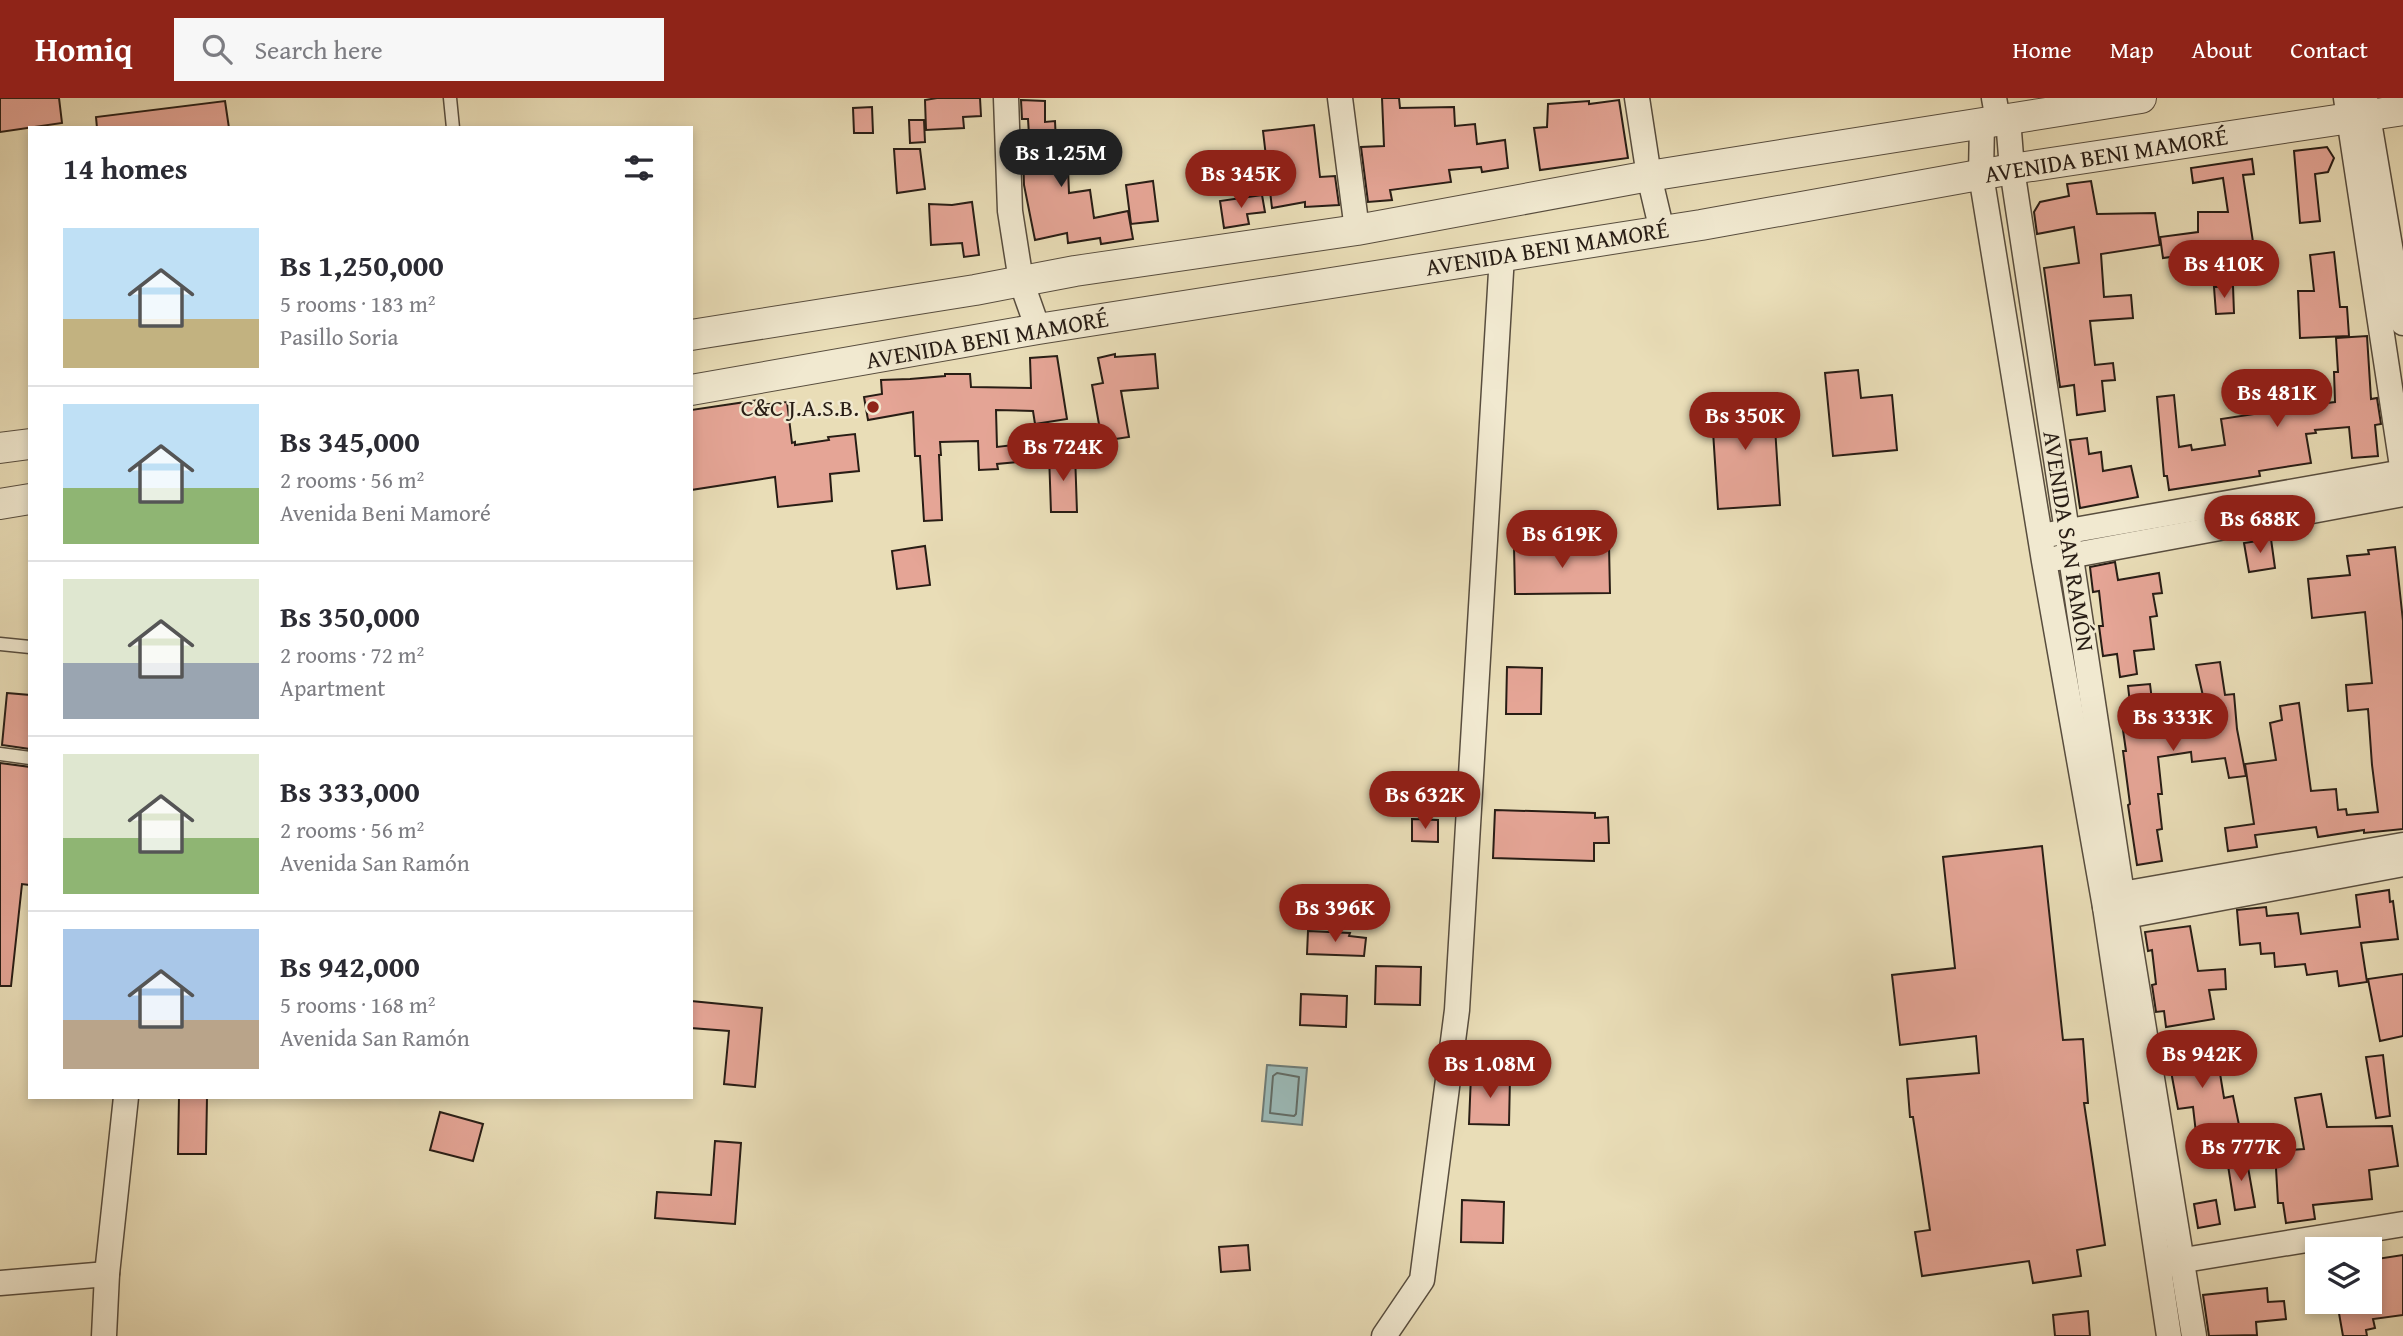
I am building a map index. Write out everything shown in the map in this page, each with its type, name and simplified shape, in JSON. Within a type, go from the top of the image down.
[{"type":"street","points":[[1006,98],[1010,211],[1021,281],[1038,329]]},
{"type":"street","points":[[1340,98],[1357,230]]},
{"type":"street","points":[[1637,98],[1649,176],[1662,231]]},
{"type":"street","name":"AVENIDA BENI MAMORÉ","points":[[693,335],[1357,230],[1995,115],[2141,98]]},
{"type":"street","points":[[2357,108],[2403,323]]},
{"type":"street","points":[[2043,561],[2069,543],[2403,472],[2357,108]]},
{"type":"street","name":"AVENIDA BENI MAMORÉ","points":[[693,390],[1038,329],[1662,231],[2357,108],[2403,110]]},
{"type":"street","name":"AVENIDA SAN RAMÓN","points":[[1995,115],[2012,169],[2069,543],[2117,906],[2170,1262],[2193,1336]]},
{"type":"street","name":"AVENIDA SAN RAMÓN","points":[[1995,115],[1981,175],[2043,561],[2117,906]]},
{"type":"street","points":[[1384,1336],[1422,1280],[1457,1010],[1502,255]]},
{"type":"street","points":[[0,448],[28,444]]},
{"type":"street","points":[[2041,536],[2069,543],[2403,494]]},
{"type":"street","points":[[0,504],[28,499]]},
{"type":"street","points":[[2117,906],[2403,845]]},
{"type":"street","points":[[2117,906],[2403,864]]},
{"type":"street","points":[[104,1336],[107,1274],[127,1099]]},
{"type":"street","points":[[2170,1262],[2403,1224]]},
{"type":"street","name":"AVENIDA SAN RAMÓN","points":[[2169,1336],[2170,1262]]},
{"type":"street","points":[[0,1283],[107,1274]]},
{"type":"lane","points":[[450,98],[453,126]]},
{"type":"lane","points":[[0,644],[28,647]]},
{"type":"lane","points":[[0,754],[28,758]]},
{"type":"water","points":[[1267,1065],[1307,1068],[1302,1125],[1262,1121]]},
{"type":"building","points":[[0,98],[59,98],[62,123],[0,132]]},
{"type":"building","points":[[980,98],[981,116],[963,117],[964,128],[926,130],[925,100]]},
{"type":"building","points":[[1382,98],[1399,98],[1400,108],[1454,107],[1455,126],[1475,124],[1477,144],[1505,140],[1508,168],[1482,172],[1481,167],[1449,170],[1451,182],[1390,190],[1392,200],[1368,202],[1361,147],[1384,146]]},
{"type":"building","points":[[1021,100],[1045,101],[1045,122],[1055,121],[1056,143],[1067,144],[1069,193],[1090,190],[1094,218],[1128,211],[1133,239],[1101,244],[1100,238],[1068,243],[1067,233],[1035,240],[1024,185],[1023,151],[1030,151],[1028,119],[1022,119]]},
{"type":"building","points":[[1619,100],[1628,158],[1540,170],[1534,128],[1547,127],[1548,104],[1589,101],[1589,104]]},
{"type":"building","points":[[225,101],[229,126],[97,126],[96,117]]},
{"type":"building","points":[[872,107],[873,133],[854,133],[853,108]]},
{"type":"building","points":[[909,120],[924,120],[925,142],[910,143]]},
{"type":"building","points":[[1314,125],[1320,177],[1335,176],[1339,205],[1305,207],[1305,202],[1272,208],[1263,131]]},
{"type":"building","points":[[2327,147],[2334,158],[2328,172],[2315,174],[2320,221],[2300,223],[2294,151]]},
{"type":"building","points":[[894,149],[920,149],[925,189],[897,193]]},
{"type":"building","points":[[2252,159],[2254,174],[2243,175],[2253,242],[2215,248],[2215,262],[2199,262],[2199,253],[2163,258],[2160,237],[2198,232],[2198,212],[2228,212],[2223,178],[2193,183],[2191,168]]},
{"type":"building","points":[[1153,181],[1158,221],[1131,224],[1126,185]]},
{"type":"building","points":[[2091,181],[2097,214],[2155,213],[2160,245],[2101,254],[2104,297],[2131,295],[2133,318],[2090,321],[2095,365],[2113,363],[2115,380],[2102,381],[2105,411],[2077,415],[2074,385],[2060,387],[2044,268],[2079,263],[2074,227],[2037,234],[2034,212],[2040,202],[2069,196],[2067,184]]},
{"type":"building","points":[[1262,195],[1265,212],[1247,214],[1249,224],[1224,228],[1220,201]]},
{"type":"building","points":[[972,202],[979,255],[964,257],[962,243],[931,245],[929,204]]},
{"type":"building","points":[[2334,252],[2340,307],[2347,307],[2349,336],[2300,338],[2298,291],[2314,291],[2310,255]]},
{"type":"building","points":[[2233,286],[2234,313],[2216,314],[2214,287]]},
{"type":"building","points":[[2367,336],[2371,399],[2377,398],[2381,424],[2375,425],[2378,456],[2352,458],[2349,427],[2315,430],[2316,433],[2306,434],[2311,463],[2259,471],[2260,476],[2169,490],[2167,476],[2164,476],[2157,397],[2174,395],[2179,447],[2191,445],[2192,450],[2225,445],[2221,419],[2335,402],[2334,372],[2338,372],[2336,338]]},
{"type":"building","points":[[1115,354],[1115,357],[1155,354],[1158,388],[1121,391],[1129,437],[1102,441],[1092,385],[1103,383],[1098,358]]},
{"type":"building","points":[[1057,356],[1067,419],[1035,424],[1033,411],[996,410],[997,447],[1039,442],[1041,460],[997,464],[998,469],[979,470],[978,441],[940,442],[942,520],[924,521],[920,456],[915,456],[913,412],[868,420],[864,397],[882,394],[881,380],[945,374],[970,374],[971,387],[1031,388],[1030,358]]},
{"type":"building","points":[[1858,370],[1861,398],[1892,395],[1897,450],[1833,456],[1825,373]]},
{"type":"building","points":[[1773,396],[1780,505],[1718,509],[1711,400]]},
{"type":"building","points":[[759,400],[760,405],[787,402],[792,443],[795,442],[795,445],[855,434],[859,471],[830,474],[832,501],[778,507],[775,477],[693,490],[693,410]]},
{"type":"building","points":[[2087,438],[2089,454],[2101,452],[2103,471],[2131,466],[2138,497],[2080,508],[2070,440]]},
{"type":"building","points":[[1075,453],[1077,512],[1051,512],[1049,454]]},
{"type":"building","points":[[2271,539],[2275,568],[2249,572],[2244,543]]},
{"type":"building","points":[[1609,545],[1610,593],[1515,594],[1514,546]]},
{"type":"building","points":[[925,546],[930,585],[897,589],[892,551]]},
{"type":"building","points":[[2395,547],[2403,621],[2403,829],[2364,833],[2364,830],[2318,837],[2316,827],[2255,835],[2257,847],[2228,851],[2225,828],[2254,824],[2245,764],[2276,760],[2270,723],[2282,720],[2280,706],[2299,703],[2311,791],[2336,789],[2338,810],[2346,809],[2347,815],[2378,812],[2368,709],[2348,711],[2346,685],[2372,683],[2365,612],[2312,618],[2308,579],[2350,575],[2347,556]]},
{"type":"building","points":[[2115,562],[2118,580],[2159,573],[2162,593],[2153,594],[2157,616],[2150,617],[2154,649],[2134,651],[2137,674],[2120,677],[2117,654],[2103,656],[2099,626],[2103,626],[2099,591],[2093,592],[2090,567]]},
{"type":"building","points":[[2220,662],[2225,695],[2234,694],[2246,776],[2229,778],[2225,758],[2192,762],[2191,752],[2158,757],[2162,829],[2157,830],[2162,861],[2137,865],[2123,751],[2126,751],[2122,723],[2132,721],[2128,686],[2150,684],[2154,717],[2164,716],[2167,735],[2206,730],[2203,696],[2196,665]]},
{"type":"building","points":[[1507,667],[1542,668],[1541,714],[1506,714]]},
{"type":"building","points":[[7,693],[28,695],[28,749],[2,745]]},
{"type":"building","points":[[0,763],[28,767],[28,885],[22,884],[11,986],[0,986]]},
{"type":"building","points":[[1495,810],[1595,813],[1595,818],[1608,817],[1609,843],[1594,843],[1594,861],[1493,858]]},
{"type":"building","points":[[1412,819],[1438,820],[1438,842],[1412,841]]},
{"type":"building","points":[[2042,846],[2063,1040],[2083,1039],[2088,1103],[2084,1103],[2105,1245],[2077,1250],[2081,1276],[2033,1283],[2029,1261],[1922,1276],[1915,1232],[1930,1230],[1913,1117],[1910,1117],[1907,1079],[1979,1073],[1976,1036],[1900,1045],[1892,975],[1955,968],[1943,857]]},
{"type":"building","points":[[2389,890],[2398,939],[2361,943],[2367,982],[2339,986],[2337,971],[2307,975],[2305,964],[2275,967],[2274,953],[2261,954],[2260,943],[2240,945],[2237,910],[2266,907],[2267,916],[2298,913],[2301,934],[2360,927],[2356,895]]},
{"type":"building","points":[[2190,926],[2198,971],[2225,969],[2226,989],[2209,990],[2214,1019],[2166,1027],[2164,1011],[2156,1012],[2152,985],[2156,984],[2152,950],[2148,951],[2145,932]]},
{"type":"building","points":[[1308,931],[1350,933],[1349,936],[1366,938],[1364,956],[1307,954]]},
{"type":"building","points":[[1376,966],[1421,967],[1420,1005],[1375,1004]]},
{"type":"building","points":[[2403,974],[2403,1036],[2380,1041],[2368,979]]},
{"type":"building","points":[[1301,994],[1347,996],[1346,1027],[1300,1025]]},
{"type":"building","points":[[693,1001],[762,1008],[755,1087],[724,1084],[729,1031],[693,1028]]},
{"type":"building","points":[[2216,1049],[2224,1098],[2233,1096],[2239,1125],[2196,1133],[2193,1107],[2178,1109],[2168,1055]]},
{"type":"building","points":[[2383,1055],[2390,1116],[2376,1118],[2366,1057]]},
{"type":"building","points":[[1471,1075],[1510,1077],[1509,1125],[1469,1124]]},
{"type":"building","points":[[2321,1094],[2327,1127],[2392,1126],[2398,1166],[2369,1170],[2372,1199],[2313,1205],[2315,1219],[2286,1223],[2283,1203],[2278,1203],[2275,1151],[2304,1149],[2295,1098]]},
{"type":"building","points":[[179,1099],[207,1099],[206,1154],[178,1154]]},
{"type":"building","points":[[440,1112],[483,1124],[473,1161],[430,1150]]},
{"type":"building","points":[[715,1141],[741,1143],[735,1224],[655,1218],[657,1192],[711,1195]]},
{"type":"building","points":[[2246,1156],[2255,1207],[2235,1210],[2227,1159]]},
{"type":"building","points":[[1462,1200],[1504,1202],[1503,1243],[1461,1242]]},
{"type":"building","points":[[2216,1200],[2220,1224],[2198,1228],[2194,1204]]},
{"type":"building","points":[[1248,1245],[1250,1270],[1221,1272],[1219,1247]]},
{"type":"building","points":[[2403,1255],[2403,1315],[2373,1319],[2375,1328],[2366,1330],[2367,1336],[2343,1336],[2339,1314],[2382,1314],[2382,1258]]},
{"type":"building","points":[[2267,1288],[2268,1302],[2284,1301],[2286,1319],[2256,1322],[2257,1335],[2209,1336],[2203,1295]]},
{"type":"building","points":[[2088,1311],[2090,1336],[2055,1336],[2053,1315]]},
{"type":"place","name":"C&C J.A.S.B.","points":[[873,407]]}]
